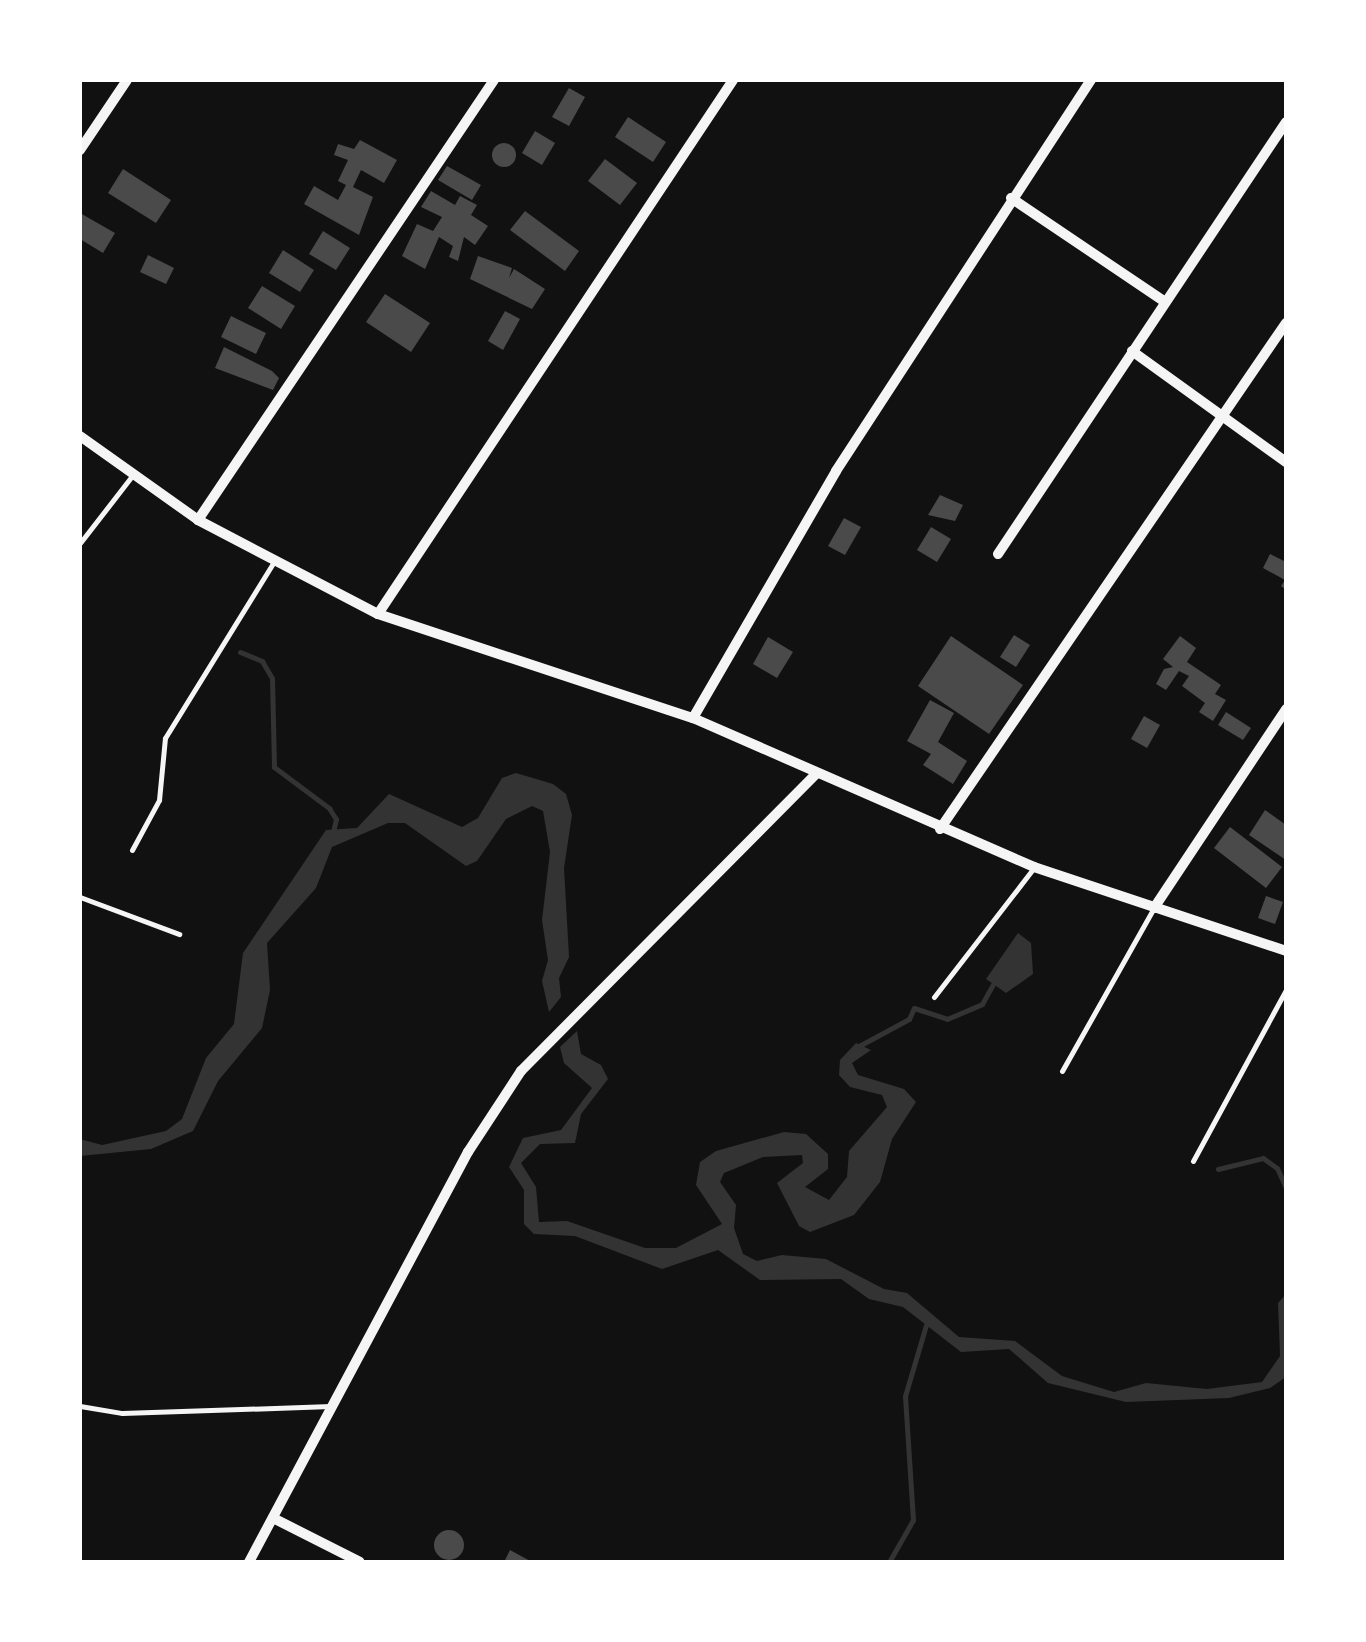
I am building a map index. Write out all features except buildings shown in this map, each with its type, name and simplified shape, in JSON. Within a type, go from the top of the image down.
[{"type":"street","points":[[80,150],[127,80]]},
{"type":"street","points":[[198,520],[494,80]]},
{"type":"street","points":[[378,614],[734,80]]},
{"type":"street","points":[[693,718],[836,470],[1091,80]]},
{"type":"street","points":[[998,554],[1286,122]]},
{"type":"street","points":[[1011,198],[1165,302]]},
{"type":"street","points":[[940,829],[1286,322]]},
{"type":"street","points":[[1132,351],[1286,462]]},
{"type":"street","points":[[80,436],[198,520],[378,614],[693,718],[1034,867],[1286,951]]},
{"type":"street","points":[[1154,908],[1286,709]]},
{"type":"street","points":[[249,1562],[468,1152],[546,1040],[817,774]]},
{"type":"street","points":[[273,1518],[360,1562]]},
{"type":"lane","points":[[80,543],[132,476]]},
{"type":"lane","points":[[132,850],[159,800],[165,738],[274,560]]},
{"type":"lane","points":[[934,997],[1034,867]]},
{"type":"lane","points":[[80,897],[179,934]]},
{"type":"lane","points":[[1062,1071],[1154,908]]},
{"type":"lane","points":[[1193,1160],[1286,990]]},
{"type":"lane","points":[[80,1406],[122,1413],[333,1406]]},
{"type":"shaded area","points":[[516,773],[553,784],[566,794],[572,815],[564,868],[569,957],[559,978],[561,997],[549,1012],[542,981],[548,960],[542,920],[550,852],[543,811],[532,806],[506,819],[477,861],[466,866],[405,823],[388,823],[332,847],[316,888],[267,943],[270,990],[262,1028],[218,1081],[193,1131],[151,1149],[80,1156],[80,1139],[102,1145],[166,1131],[182,1119],[206,1058],[234,1024],[243,953],[326,830],[357,828],[389,794],[462,827],[478,818],[502,778]]},
{"type":"shaded area","points":[[1018,933],[1031,943],[1033,974],[1006,993],[986,979]]},
{"type":"shaded area","points":[[577,1031],[581,1054],[601,1065],[608,1079],[581,1114],[575,1143],[540,1144],[521,1163],[536,1187],[539,1222],[567,1221],[645,1248],[676,1248],[722,1224],[696,1185],[700,1162],[716,1151],[784,1132],[806,1134],[828,1154],[828,1169],[805,1187],[829,1200],[847,1177],[849,1151],[887,1107],[882,1095],[850,1087],[839,1075],[840,1060],[856,1043],[871,1050],[852,1063],[858,1075],[904,1089],[916,1102],[892,1139],[880,1182],[854,1215],[810,1232],[799,1226],[777,1183],[803,1163],[802,1155],[763,1157],[724,1173],[720,1182],[736,1205],[734,1228],[743,1254],[757,1261],[782,1255],[826,1259],[884,1289],[907,1293],[959,1337],[1015,1341],[1062,1376],[1114,1392],[1146,1383],[1207,1389],[1262,1382],[1280,1356],[1278,1303],[1286,1294],[1286,1377],[1270,1388],[1229,1398],[1126,1402],[1048,1383],[1009,1349],[961,1352],[903,1307],[869,1299],[841,1279],[760,1280],[718,1250],[662,1269],[575,1236],[534,1234],[524,1224],[524,1190],[509,1167],[523,1138],[561,1130],[592,1088],[564,1063],[560,1047]]},
{"type":"waterway","points":[[240,652],[262,661],[272,678],[274,767],[329,808],[336,819],[332,836]]},
{"type":"waterway","points":[[857,1047],[909,1019],[914,1008],[947,1019],[982,1004],[993,984]]},
{"type":"waterway","points":[[1218,1169],[1263,1158],[1277,1168],[1286,1188]]},
{"type":"waterway","points":[[889,1562],[913,1520],[905,1396],[926,1325]]}]
